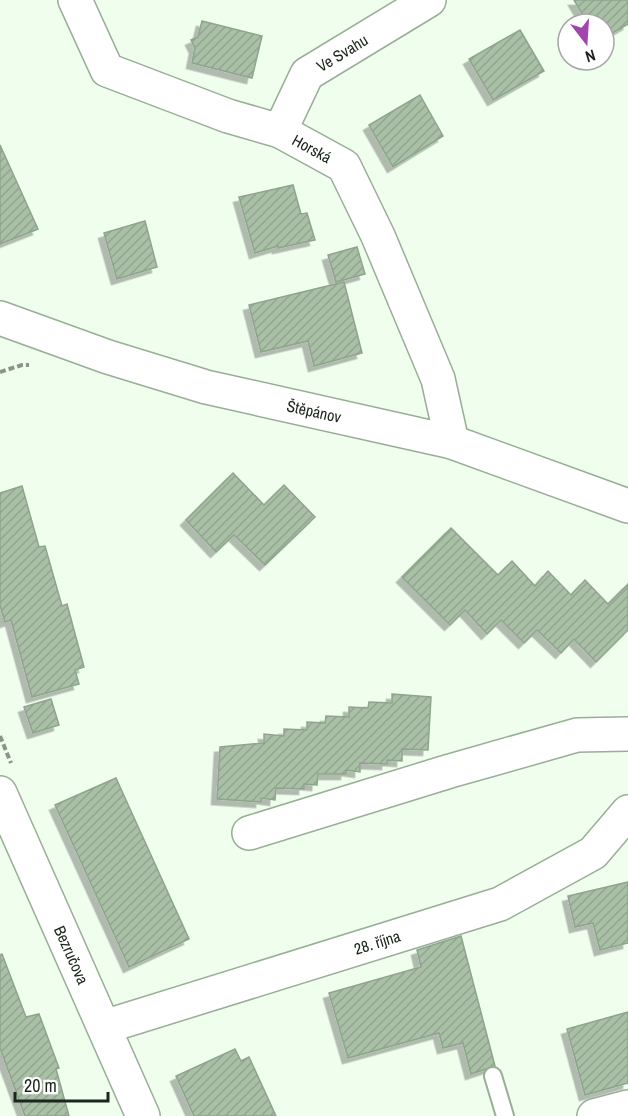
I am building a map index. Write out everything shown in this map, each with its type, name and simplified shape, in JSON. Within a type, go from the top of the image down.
[{"type":"street","name":"Horská","points":[[75,0],[106,70],[228,116],[280,130],[344,166],[378,236],[438,378],[452,442]]},
{"type":"street","name":"Ve Svahu","points":[[280,130],[307,74],[429,0]]},
{"type":"street","name":"Štěpánov","points":[[0,318],[108,357],[206,387],[452,442],[628,506]]},
{"type":"street","points":[[249,834],[450,771],[577,735],[628,734]]},
{"type":"street","name":"Bezručova","points":[[0,793],[143,1116]]},
{"type":"street","name":"28. října","points":[[104,1027],[500,904],[592,853],[628,812]]},
{"type":"street","points":[[594,1116],[628,1107]]},
{"type":"lane","points":[[493,1076],[505,1116]]},
{"type":"building","points":[[574,0],[628,0],[628,24],[616,31],[616,12],[581,12]]},
{"type":"building","points":[[202,21],[262,36],[252,78],[192,63],[195,48],[191,40],[198,37]]},
{"type":"building","points":[[520,30],[544,71],[493,100],[469,59]]},
{"type":"building","points":[[420,95],[443,136],[393,167],[369,125]]},
{"type":"building","points":[[0,145],[38,229],[0,244]]},
{"type":"building","points":[[293,185],[301,214],[307,213],[315,240],[278,248],[278,246],[255,253],[239,197]]},
{"type":"building","points":[[145,221],[157,267],[117,279],[104,233]]},
{"type":"building","points":[[357,247],[365,274],[336,282],[328,255]]},
{"type":"building","points":[[344,282],[362,353],[314,366],[308,341],[261,352],[249,305]]},
{"type":"building","points":[[233,473],[264,505],[284,485],[315,517],[265,565],[234,535],[216,552],[186,520]]},
{"type":"building","points":[[22,486],[39,547],[45,546],[62,606],[67,604],[84,667],[75,670],[79,684],[32,697],[11,620],[5,622],[0,605],[0,493]]},
{"type":"building","points":[[451,528],[498,575],[512,561],[535,586],[548,571],[571,595],[585,580],[608,604],[628,584],[628,630],[596,662],[574,639],[561,653],[537,630],[524,643],[501,620],[487,634],[465,610],[450,625],[402,577]]},
{"type":"building","points":[[392,694],[431,697],[428,750],[402,749],[402,761],[387,760],[387,764],[360,763],[360,772],[346,770],[346,774],[318,774],[317,785],[304,784],[304,789],[276,788],[275,800],[261,798],[261,802],[217,799],[220,747],[264,743],[264,734],[284,736],[284,729],[307,730],[307,722],[325,723],[326,716],[349,717],[349,707],[368,708],[369,702],[392,703]]},
{"type":"building","points":[[51,699],[59,725],[33,733],[24,707]]},
{"type":"building","points":[[116,778],[189,939],[129,967],[55,805]]},
{"type":"building","points":[[628,882],[628,943],[600,950],[593,923],[575,927],[568,896]]},
{"type":"building","points":[[461,936],[495,1066],[471,1074],[463,1043],[443,1048],[439,1033],[348,1058],[329,993],[421,967],[417,950]]},
{"type":"building","points":[[2,954],[26,1017],[39,1014],[59,1068],[56,1069],[69,1116],[25,1116],[0,1048],[0,955]]},
{"type":"building","points":[[628,1012],[628,1083],[585,1095],[567,1029]]},
{"type":"building","points":[[235,1049],[241,1061],[249,1057],[276,1116],[194,1116],[176,1076]]}]
